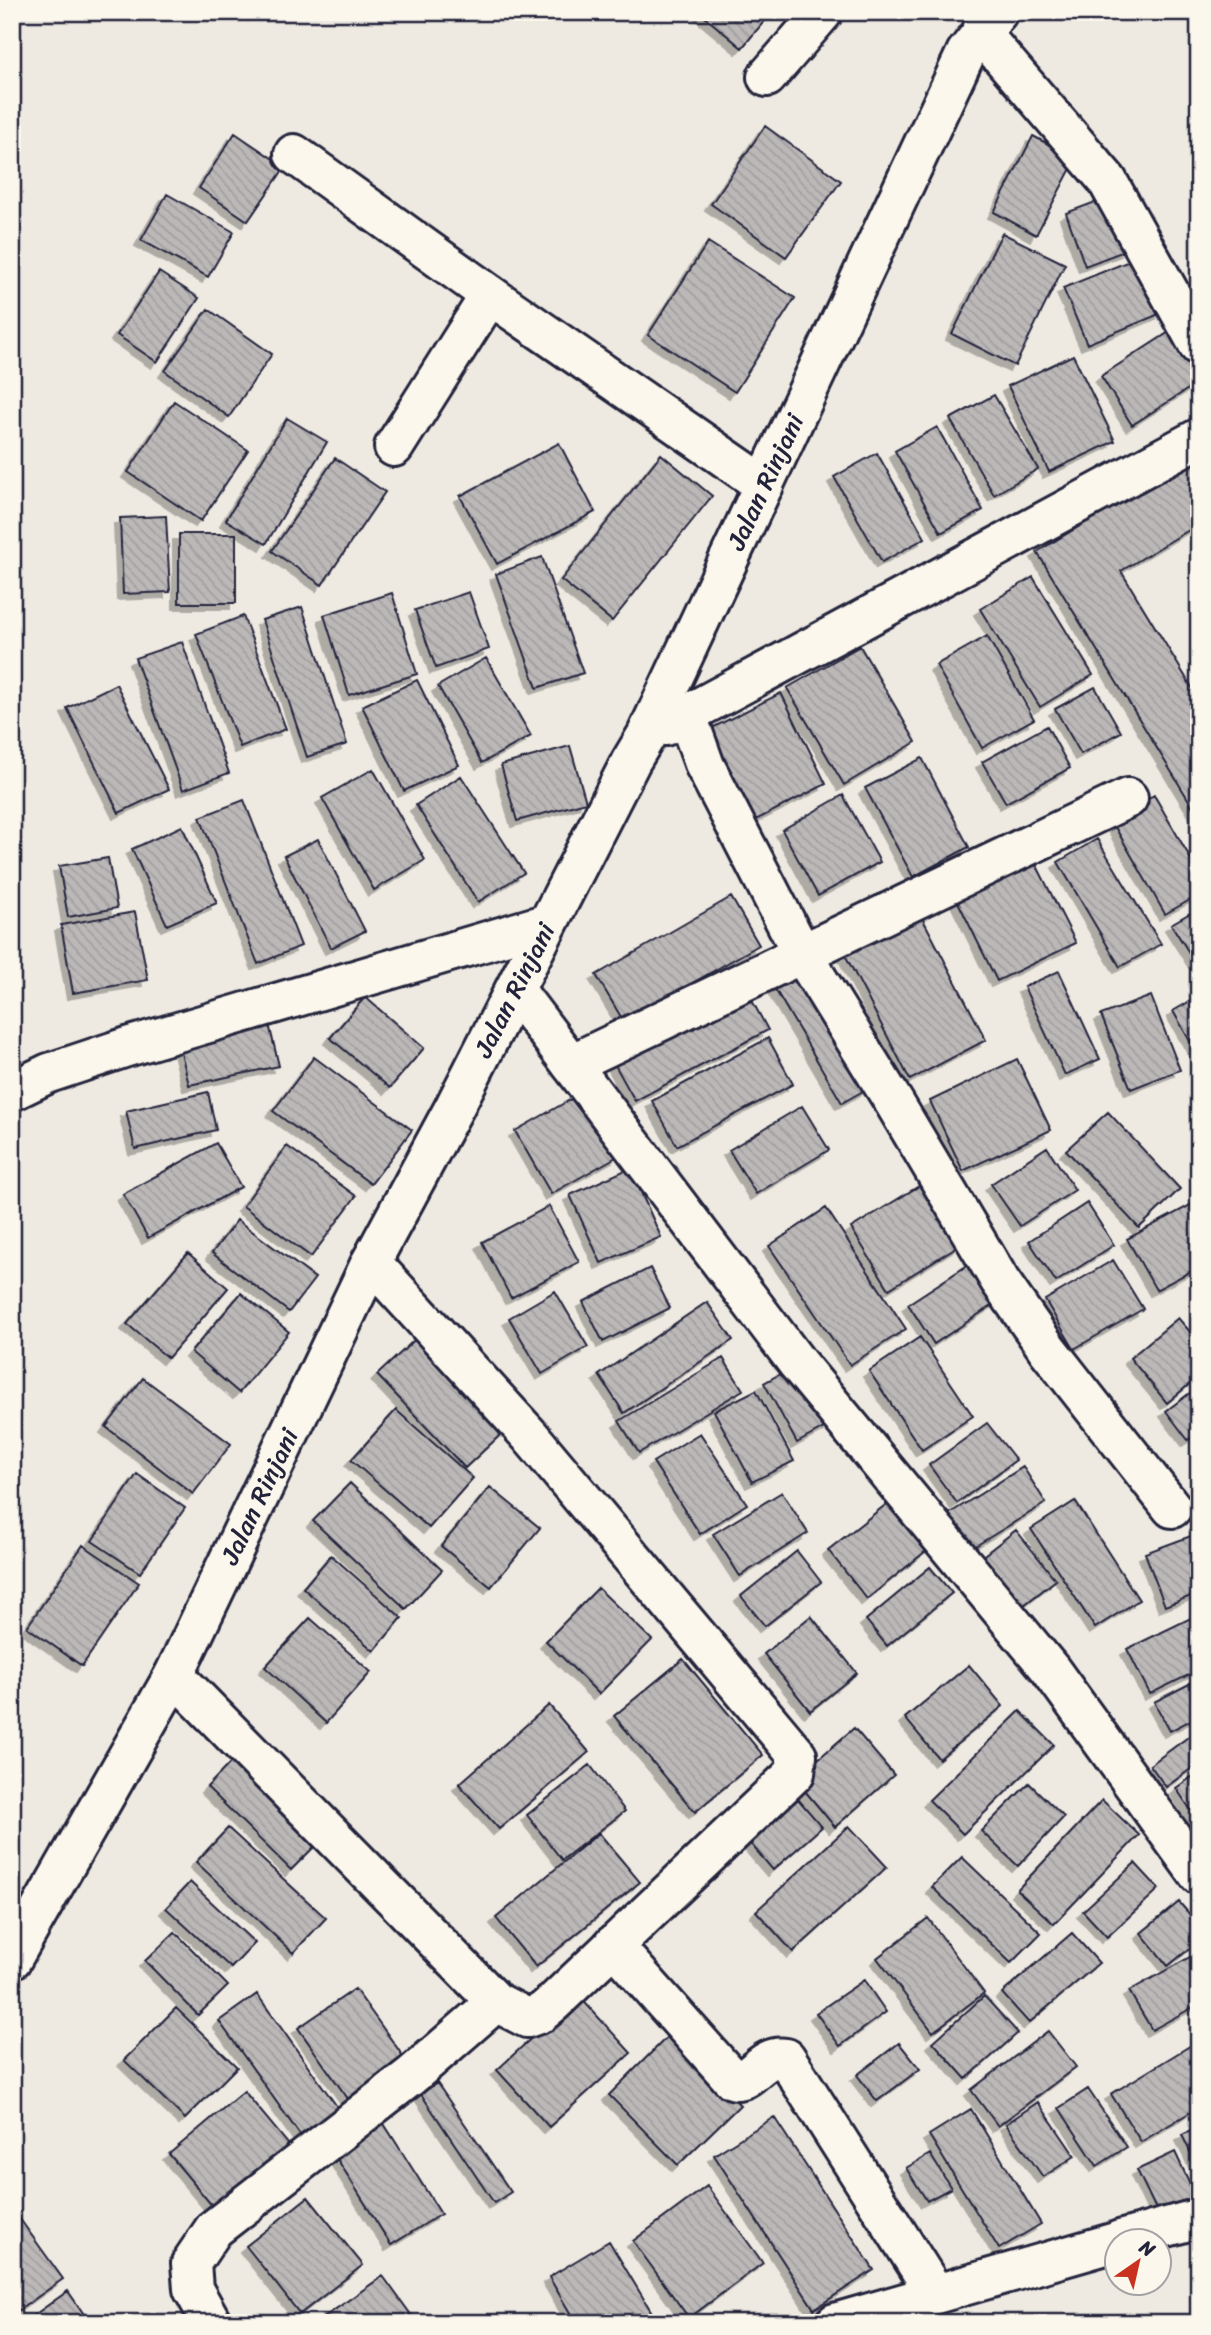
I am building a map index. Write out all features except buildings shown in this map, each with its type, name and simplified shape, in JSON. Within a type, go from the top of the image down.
[{"type":"street","points":[[767,77],[823,12]]},
{"type":"street","points":[[990,23],[1107,180],[1199,346]]},
{"type":"street","name":"Jalan Rinjani","points":[[12,1959],[174,1675],[371,1262],[646,736],[966,52],[990,23]]},
{"type":"street","points":[[295,154],[490,295],[764,485]]},
{"type":"street","points":[[394,447],[490,295]]},
{"type":"street","points":[[646,736],[1199,438]]},
{"type":"street","points":[[687,716],[705,765],[801,952],[1000,1281],[1048,1350],[1172,1508]]},
{"type":"street","points":[[571,1064],[1128,798]]},
{"type":"street","points":[[12,1091],[49,1073],[127,1047],[548,923]]},
{"type":"street","points":[[515,990],[798,1364],[1050,1669],[1199,1875]]},
{"type":"street","points":[[174,1675],[496,2002],[527,2018],[541,2013],[795,1773],[797,1755],[530,1436],[371,1262]]},
{"type":"street","points":[[613,1945],[732,2079],[744,2079],[766,2059],[778,2056],[786,2058],[935,2293]]},
{"type":"street","points":[[212,2323],[192,2289],[191,2263],[214,2229],[411,2076],[496,2002]]},
{"type":"street","points":[[1171,2226],[1199,2218]]},
{"type":"street","points":[[835,2323],[1102,2246]]}]
